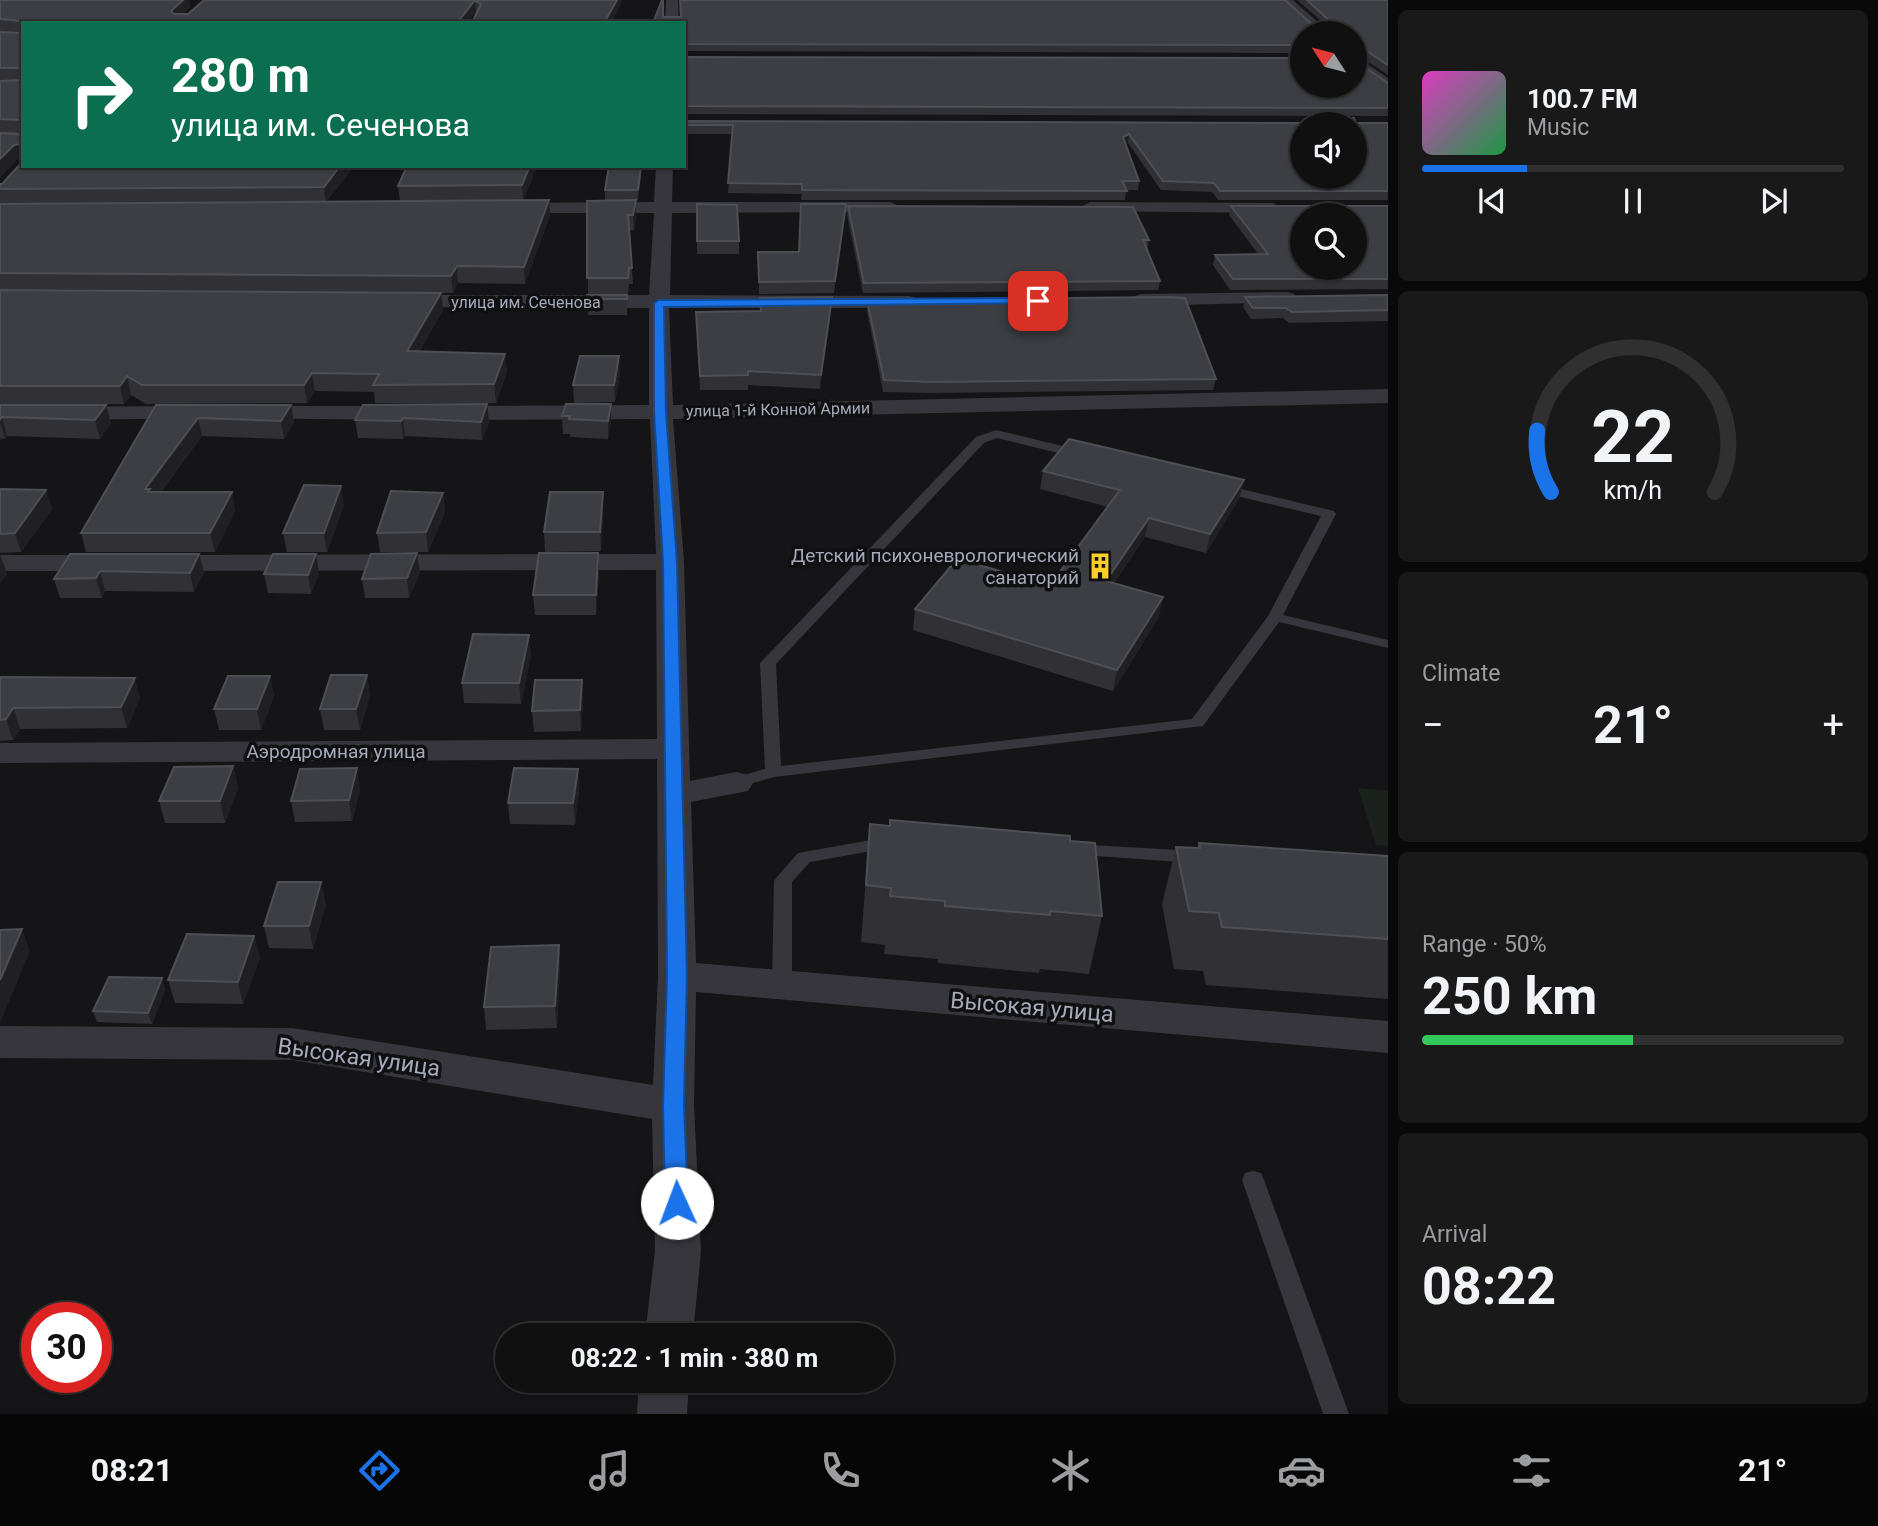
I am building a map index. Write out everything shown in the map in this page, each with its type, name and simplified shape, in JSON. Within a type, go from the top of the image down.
[{"type":"street","points":[[672,0],[672,21]]},
{"type":"street","points":[[1285,0],[1309,21]]},
{"type":"street","points":[[1367,60],[1377,60]]},
{"type":"street","points":[[1367,68],[1388,85]]},
{"type":"street","points":[[665,168],[659,303],[660,412],[670,562],[671,749],[677,976],[673,1105],[678,1251],[670,1323]]},
{"type":"street","points":[[483,208],[914,207]]},
{"type":"street","points":[[1067,207],[1290,208]]},
{"type":"street","points":[[1127,300],[1306,298]]},
{"type":"street","name":"улица им. Сеченова","points":[[384,301],[935,302]]},
{"type":"street","name":"улица 1-й Конной Армии","points":[[0,414],[660,412],[1388,396]]},
{"type":"street","points":[[0,563],[670,562]]},
{"type":"street","name":"Аэродромная улица","points":[[0,753],[671,749]]},
{"type":"street","points":[[673,795],[736,783]]},
{"type":"street","name":"Высокая улица","points":[[677,976],[1388,1037]]},
{"type":"street","name":"Высокая улица","points":[[0,1042],[292,1044],[673,1105]]},
{"type":"street","points":[[662,1414],[663,1393]]},
{"type":"lane","points":[[773,772],[768,663],[980,440],[996,434],[1089,457]]},
{"type":"lane","points":[[736,783],[773,772],[1197,723],[1275,617],[1329,514],[1209,485]]},
{"type":"lane","points":[[1275,617],[1388,644]]},
{"type":"lane","points":[[782,986],[783,881],[803,857],[907,839]]},
{"type":"lane","points":[[1058,849],[1209,858]]},
{"type":"lane","points":[[1253,1181],[1336,1414]]},
{"type":"shaded area","points":[[1358,788],[1388,791],[1388,846],[1376,845]]},
{"type":"building","points":[[0,0],[183,0],[171,11],[174,14],[188,14],[204,0],[475,0],[459,21],[0,19]]},
{"type":"building","points":[[475,0],[617,0],[605,21],[473,21],[481,4]]},
{"type":"building","points":[[662,0],[663,17],[681,17],[680,0],[1285,0],[1308,21],[1290,21],[1290,45],[686,44],[686,21],[654,21]]},
{"type":"building","points":[[1307,0],[1388,0],[1388,65],[1367,51],[1367,21],[1330,21]]},
{"type":"building","points":[[0,32],[20,33],[21,70],[0,68]]},
{"type":"building","points":[[686,57],[1290,58],[1290,98],[1367,98],[1367,69],[1388,83],[1388,108],[686,106]]},
{"type":"building","points":[[21,80],[21,120],[0,119],[0,81]]},
{"type":"building","points":[[686,121],[1290,123],[1290,189],[1367,189],[1367,123],[1388,123],[1388,191],[1220,191],[1214,183],[1163,181],[1129,134],[1123,137],[1139,181],[1122,181],[1127,191],[802,190],[802,184],[728,183],[733,125],[686,125]]},
{"type":"building","points":[[0,133],[21,134],[21,144],[14,145],[0,159]]},
{"type":"building","points":[[21,163],[21,168],[338,168],[324,187],[0,189]]},
{"type":"building","points":[[406,168],[529,168],[522,185],[398,186]]},
{"type":"building","points":[[609,168],[641,168],[638,190],[605,190]]},
{"type":"building","points":[[549,200],[524,267],[457,266],[451,276],[0,273],[0,204]]},
{"type":"building","points":[[636,200],[633,215],[628,215],[632,268],[629,268],[628,278],[587,278],[587,201]]},
{"type":"building","points":[[697,204],[737,205],[739,241],[697,241]]},
{"type":"building","points":[[801,204],[846,204],[835,281],[759,282],[758,252],[799,252]]},
{"type":"building","points":[[848,206],[1133,207],[1149,240],[1143,240],[1160,281],[864,283]]},
{"type":"building","points":[[1231,206],[1290,206],[1290,279],[1233,279],[1215,255],[1268,254]]},
{"type":"building","points":[[1367,206],[1388,206],[1388,279],[1367,279]]},
{"type":"building","points":[[0,290],[441,293],[407,351],[505,354],[494,384],[373,385],[379,374],[312,373],[304,385],[142,385],[127,376],[120,386],[0,386]]},
{"type":"building","points":[[587,295],[627,295],[627,299],[587,299]]},
{"type":"building","points":[[1388,295],[1388,310],[1292,312],[1286,308],[1253,308],[1245,297]]},
{"type":"building","points":[[832,297],[821,375],[748,371],[748,375],[700,376],[696,312],[761,311],[760,298]]},
{"type":"building","points":[[1185,298],[1216,379],[933,382],[884,380],[867,300]]},
{"type":"building","points":[[580,356],[619,356],[614,385],[573,385]]},
{"type":"building","points":[[487,404],[481,422],[403,418],[401,421],[355,420],[363,405]]},
{"type":"building","points":[[566,404],[611,404],[608,421],[569,419],[570,416],[562,416]]},
{"type":"building","points":[[0,405],[106,405],[95,420],[0,419]]},
{"type":"building","points":[[156,405],[291,405],[281,421],[198,418],[145,489],[150,489],[148,492],[232,492],[210,533],[81,533]]},
{"type":"building","name":"Детский психоневрологический санаторий","points":[[1069,439],[1244,480],[1210,534],[1149,518],[1106,581],[1163,597],[1117,670],[915,609],[957,559],[1050,585],[1120,490],[1043,471]]},
{"type":"building","points":[[304,485],[341,486],[324,533],[283,533]]},
{"type":"building","points":[[0,489],[46,490],[15,533],[0,534]]},
{"type":"building","points":[[391,491],[443,493],[426,532],[377,533]]},
{"type":"building","points":[[550,492],[603,492],[600,532],[544,532]]},
{"type":"building","points":[[417,553],[407,578],[362,579],[371,554]]},
{"type":"building","points":[[539,553],[598,553],[596,595],[533,595]]},
{"type":"building","points":[[70,554],[199,554],[190,573],[100,571],[96,578],[54,579]]},
{"type":"building","points":[[273,554],[316,554],[308,575],[264,574]]},
{"type":"building","points":[[473,634],[529,635],[519,683],[462,683]]},
{"type":"building","points":[[331,675],[367,675],[356,709],[320,709]]},
{"type":"building","points":[[228,676],[270,676],[257,709],[214,709]]},
{"type":"building","points":[[0,677],[135,678],[121,707],[13,708],[6,719],[0,720]]},
{"type":"building","points":[[535,680],[582,680],[580,710],[532,711]]},
{"type":"building","points":[[233,766],[220,801],[159,801],[174,767]]},
{"type":"building","points":[[357,768],[349,800],[291,801],[300,769]]},
{"type":"building","points":[[514,768],[578,769],[573,803],[508,803]]},
{"type":"building","points":[[890,820],[1070,836],[1070,841],[1095,843],[1102,916],[1050,911],[1050,915],[945,906],[945,901],[890,896],[891,888],[866,885],[870,824],[890,826]]},
{"type":"building","points":[[1199,843],[1388,856],[1388,939],[1222,927],[1219,913],[1189,911],[1176,847],[1200,848]]},
{"type":"building","points":[[278,882],[321,882],[309,926],[264,926]]},
{"type":"building","points":[[22,929],[0,980],[0,930]]},
{"type":"building","points":[[187,934],[254,936],[238,982],[168,980]]},
{"type":"building","points":[[559,945],[555,1006],[484,1007],[491,947]]},
{"type":"building","points":[[109,977],[162,978],[148,1013],[93,1011]]},
{"type":"place","name":"Детский психоневрологический санаторий","points":[[1100,566]]},
{"type":"route","points":[[677,1203],[673,1105],[677,976],[671,749],[670,562],[660,412],[659,303],[1038,301]]}]
